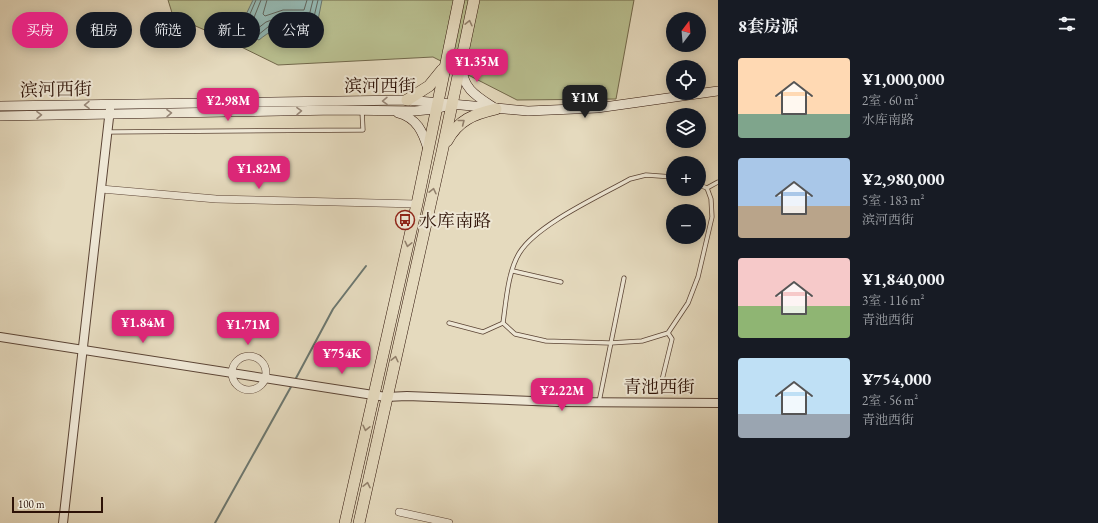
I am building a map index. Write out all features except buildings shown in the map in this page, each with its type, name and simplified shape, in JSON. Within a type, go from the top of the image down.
[{"type":"highway","points":[[345,523],[417,204],[459,0]]},
{"type":"highway","points":[[359,523],[442,152],[474,0]]},
{"type":"highway","points":[[407,100],[429,86],[445,66]]},
{"type":"highway","points":[[442,152],[452,132],[464,120],[477,114],[496,109]]},
{"type":"main road","points":[[462,53],[462,74],[467,87],[477,97],[496,109]]},
{"type":"main road","points":[[452,104],[528,111],[597,108],[718,90]]},
{"type":"main road","name":"滨河西街","points":[[0,106],[407,100],[436,106]]},
{"type":"main road","name":"滨河西街","points":[[0,116],[389,110],[452,104]]},
{"type":"main road","points":[[389,110],[403,114],[414,121],[423,133],[428,149]]},
{"type":"street","points":[[63,523],[111,104]]},
{"type":"street","points":[[101,189],[216,198],[417,204]]},
{"type":"street","name":"青池西街","points":[[0,332],[282,379],[407,396],[599,402],[718,402]]},
{"type":"street","name":"青池西街","points":[[0,337],[84,346]]},
{"type":"street","points":[[251,356],[261,360],[265,365],[266,376],[256,388],[244,389],[235,382],[233,371],[236,361],[241,358],[251,356]]},
{"type":"street","points":[[399,512],[449,523]]},
{"type":"lane","points":[[108,132],[363,130],[362,110]]},
{"type":"lane","points":[[503,323],[513,271],[519,252],[533,235],[630,179],[646,175],[666,176]]},
{"type":"lane","points":[[503,323],[515,334],[546,341],[610,343],[642,341],[668,333],[688,303],[698,277],[712,217],[712,199],[707,188],[718,182]]},
{"type":"lane","points":[[513,271],[562,282]]},
{"type":"lane","points":[[599,402],[624,278]]},
{"type":"lane","points":[[449,323],[483,332],[503,323]]},
{"type":"lane","points":[[662,380],[672,339],[668,333]]},
{"type":"green space","points":[[168,0],[634,0],[616,99],[517,100],[433,57],[278,65],[243,48],[260,48],[260,12],[204,12],[204,30],[196,26],[196,12],[172,12]]},
{"type":"water","points":[[253,0],[322,0],[320,12],[268,12],[268,33],[260,39],[260,12],[247,12]]},
{"type":"waterway","points":[[295,380],[333,309],[366,266]]},
{"type":"waterway","points":[[215,523],[292,385]]},
{"type":"place","name":"水库南路","points":[[405,220]]}]
